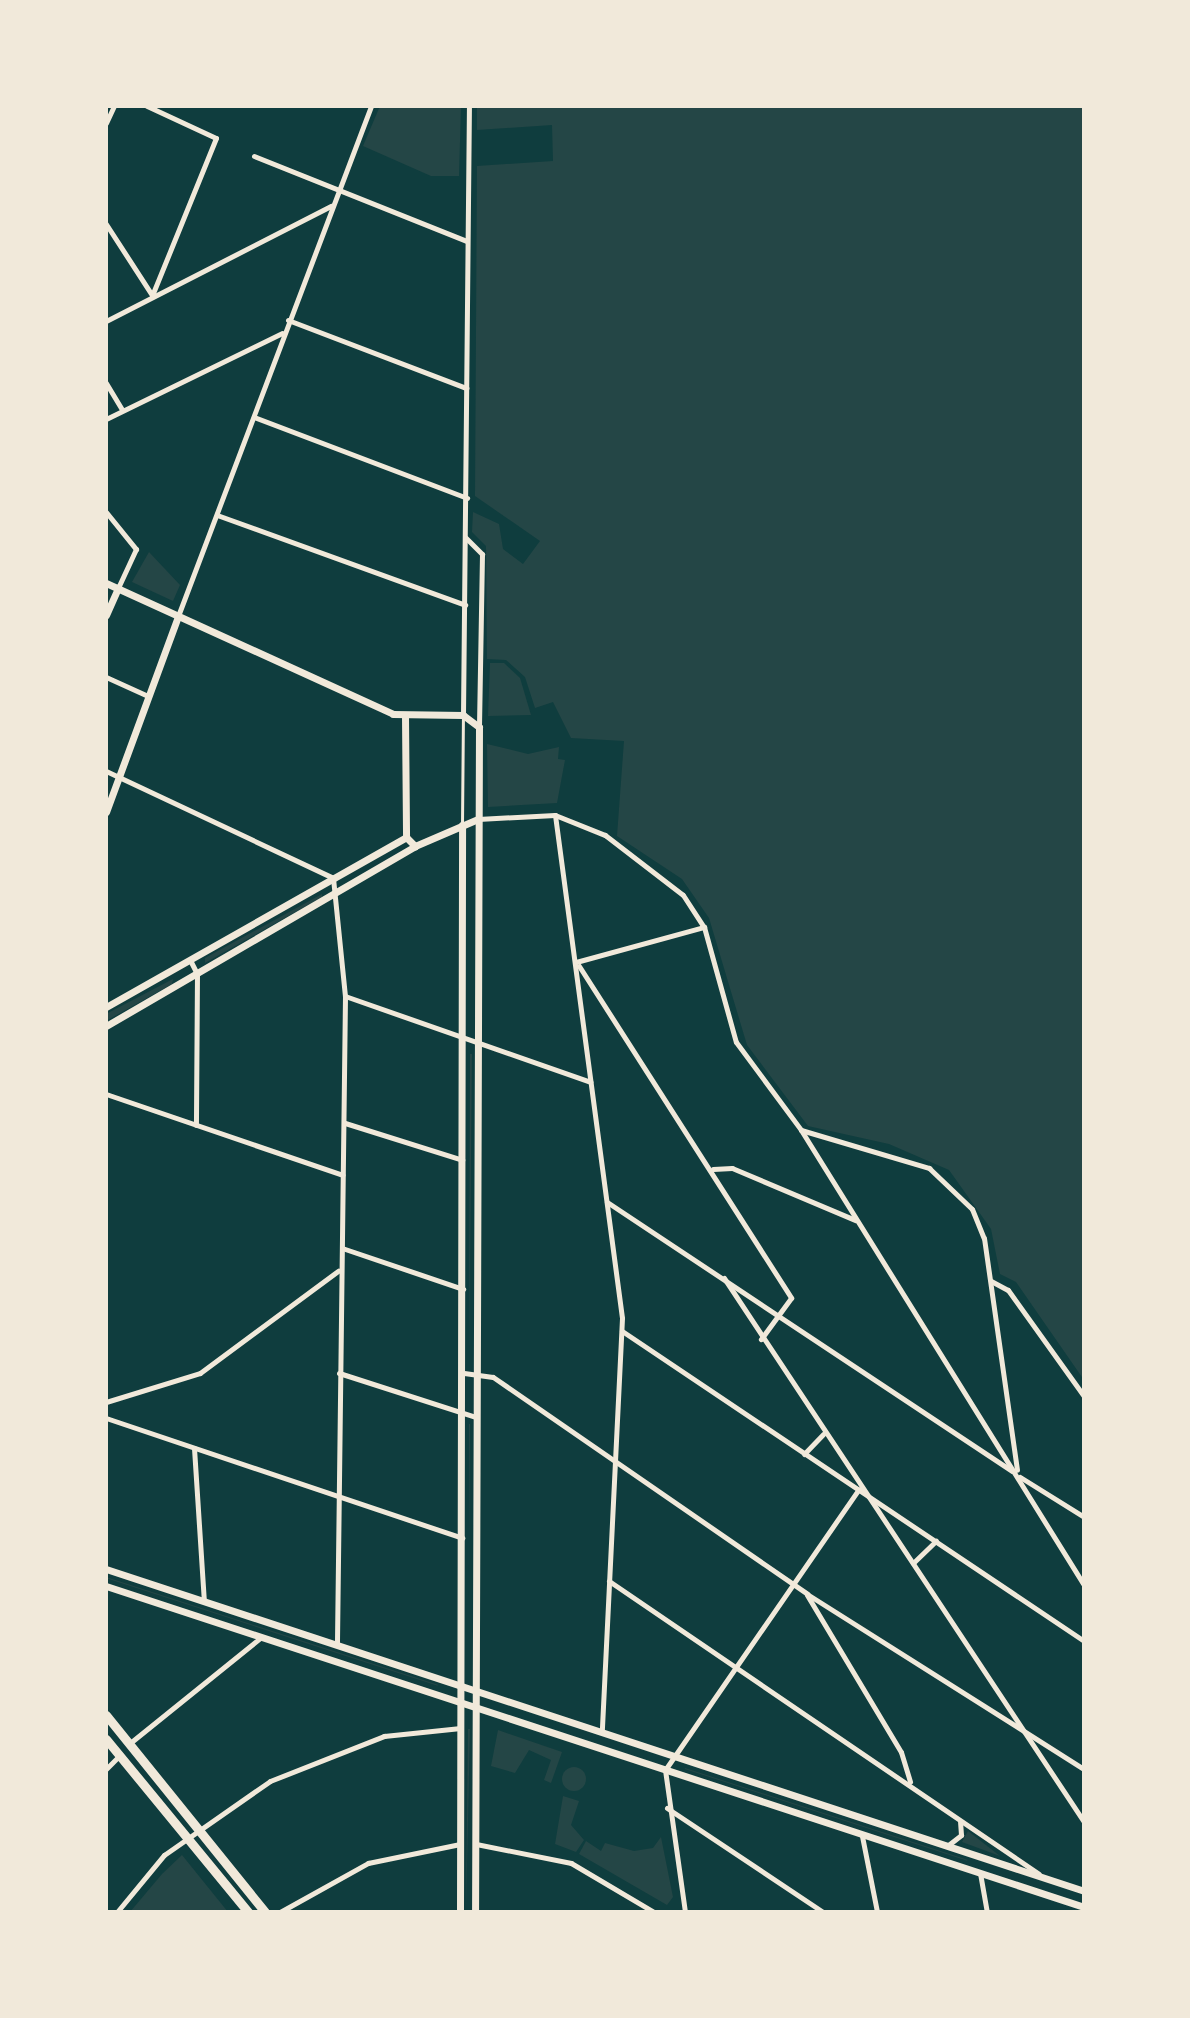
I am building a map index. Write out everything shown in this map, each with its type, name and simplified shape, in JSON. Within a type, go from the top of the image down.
[{"type":"main road","points":[[106,1715],[265,1912]]},
{"type":"main road","points":[[106,1739],[248,1912]]},
{"type":"street","points":[[106,123],[114,106]]},
{"type":"street","points":[[147,106],[216,138],[152,296]]},
{"type":"street","points":[[106,812],[283,333],[371,106]]},
{"type":"street","points":[[463,715],[469,106]]},
{"type":"street","points":[[254,156],[336,194],[466,241]]},
{"type":"street","points":[[106,321],[332,205]]},
{"type":"street","points":[[106,224],[152,296]]},
{"type":"street","points":[[288,320],[467,388]]},
{"type":"street","points":[[106,419],[283,333]]},
{"type":"street","points":[[106,383],[122,410]]},
{"type":"street","points":[[254,417],[467,498]]},
{"type":"street","points":[[106,512],[135,547],[106,615]]},
{"type":"street","points":[[217,515],[465,605]]},
{"type":"street","points":[[466,538],[482,554],[476,1041],[475,1912]]},
{"type":"street","points":[[106,583],[405,716],[463,715],[479,727]]},
{"type":"street","points":[[106,677],[149,697]]},
{"type":"street","points":[[405,716],[406,837],[415,846]]},
{"type":"street","points":[[106,771],[333,878]]},
{"type":"street","points":[[555,815],[622,1331],[602,1733]]},
{"type":"street","points":[[106,1026],[415,846],[478,819],[555,815],[649,865],[704,927],[736,1042],[801,1130],[1084,1585]]},
{"type":"street","points":[[460,1912],[464,1373],[462,825]]},
{"type":"street","points":[[106,1007],[406,837]]},
{"type":"street","points":[[333,878],[345,996],[342,1248],[338,1271],[337,1645]]},
{"type":"street","points":[[576,962],[704,927]]},
{"type":"street","points":[[190,960],[197,974],[196,1125]]},
{"type":"street","points":[[576,962],[713,1169],[791,1298],[783,1314],[761,1339]]},
{"type":"street","points":[[345,996],[590,1082]]},
{"type":"street","points":[[106,1094],[343,1175]]},
{"type":"street","points":[[345,1123],[464,1160]]},
{"type":"street","points":[[801,1130],[896,1154],[955,1186],[984,1238],[1017,1475]]},
{"type":"street","points":[[713,1169],[732,1168],[856,1220]]},
{"type":"street","points":[[607,1202],[783,1314],[1017,1475],[1084,1517]]},
{"type":"street","points":[[342,1248],[464,1289]]},
{"type":"street","points":[[106,1402],[200,1373],[338,1271]]},
{"type":"street","points":[[724,1278],[859,1489],[1029,1736],[1084,1822]]},
{"type":"street","points":[[991,1281],[1008,1290],[1084,1396]]},
{"type":"street","points":[[622,1331],[1084,1641]]},
{"type":"street","points":[[464,1373],[478,1371],[615,1456],[795,1582],[807,1594],[1084,1769]]},
{"type":"street","points":[[339,1373],[476,1417]]},
{"type":"street","points":[[106,1418],[462,1539]]},
{"type":"street","points":[[804,1454],[823,1433]]},
{"type":"street","points":[[194,1448],[204,1602]]},
{"type":"street","points":[[685,1912],[666,1807],[665,1770],[671,1756],[859,1489]]},
{"type":"street","points":[[912,1564],[936,1541]]},
{"type":"street","points":[[106,1569],[1084,1891]]},
{"type":"street","points":[[609,1581],[1047,1879]]},
{"type":"street","points":[[106,1586],[1084,1907]]},
{"type":"street","points":[[807,1594],[901,1752],[910,1784]]},
{"type":"street","points":[[129,1744],[260,1638]]},
{"type":"street","points":[[117,1912],[186,1837],[270,1781],[346,1748],[418,1729],[461,1728]]},
{"type":"street","points":[[106,1769],[119,1755]]},
{"type":"street","points":[[666,1807],[823,1912]]},
{"type":"street","points":[[947,1846],[961,1835],[957,1817]]},
{"type":"street","points":[[862,1836],[877,1912]]},
{"type":"street","points":[[280,1912],[368,1863],[460,1844]]},
{"type":"street","points":[[476,1844],[571,1863],[654,1912]]},
{"type":"street","points":[[980,1873],[987,1912]]},
{"type":"lane","points":[[462,825],[463,715]]},
{"type":"shaded area","points":[[380,106],[461,106],[459,176],[431,176],[363,146]]},
{"type":"shaded area","points":[[477,106],[1084,106],[1084,1380],[1016,1282],[1000,1274],[991,1229],[949,1170],[889,1144],[808,1126],[747,1045],[709,918],[682,879],[617,836],[624,741],[571,738],[553,702],[535,708],[525,677],[506,660],[487,659],[486,546],[472,532],[473,512],[499,524],[503,549],[523,564],[540,541],[475,496],[477,166],[553,161],[552,125],[477,130]]},
{"type":"shaded area","points":[[149,552],[180,585],[173,601],[132,582]]},
{"type":"shaded area","points":[[490,663],[504,663],[520,678],[531,715],[488,716]]},
{"type":"shaded area","points":[[487,744],[528,754],[559,747],[558,759],[565,760],[557,803],[488,807]]},
{"type":"shaded area","points":[[322,894],[322,897],[205,963],[205,958]]},
{"type":"shaded area","points":[[173,979],[172,984],[106,1021],[106,1014]]},
{"type":"shaded area","points":[[470,1054],[472,1054],[469,1362]]},
{"type":"shaded area","points":[[470,1424],[468,1665],[469,1535]]},
{"type":"shaded area","points":[[106,1577],[438,1685],[106,1578]]},
{"type":"shaded area","points":[[468,1729],[470,1729],[466,1912]]},
{"type":"shaded area","points":[[498,1730],[562,1752],[551,1783],[544,1780],[551,1760],[529,1750],[515,1773],[491,1766]]},
{"type":"shaded area","points":[[574,1767],[583,1770],[586,1779],[583,1788],[574,1791],[565,1788],[562,1779],[565,1770]]},
{"type":"shaded area","points":[[685,1768],[967,1860],[967,1861]]},
{"type":"shaded area","points":[[563,1796],[579,1801],[571,1825],[584,1840],[576,1852],[555,1844]]},
{"type":"shaded area","points":[[968,1831],[1000,1856],[962,1842]]},
{"type":"shaded area","points":[[661,1837],[673,1897],[667,1905],[579,1854],[586,1841],[601,1851],[605,1843],[634,1851],[653,1848]]},
{"type":"shaded area","points":[[182,1855],[228,1912],[130,1912],[162,1874]]}]
